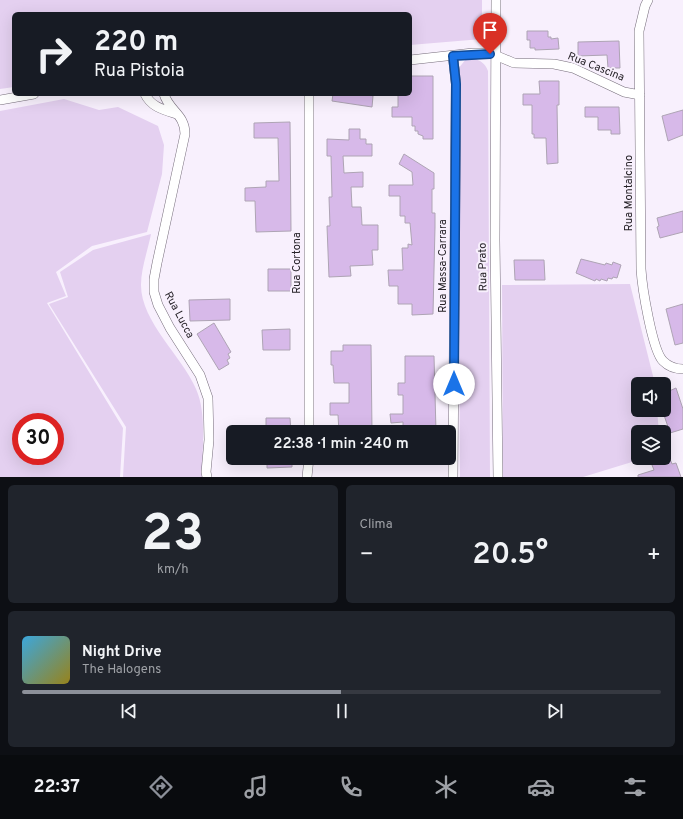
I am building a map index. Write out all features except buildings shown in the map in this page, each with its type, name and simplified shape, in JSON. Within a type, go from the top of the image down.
[{"type":"street","name":"Rua Prato","points":[[496,0],[495,240],[498,477]]},
{"type":"street","name":"Rua Montalcino","points":[[648,0],[645,6],[639,31],[641,269],[643,291],[659,356],[668,366],[683,368]]},
{"type":"street","name":"Rua Cascina","points":[[412,60],[490,54],[514,63],[554,64],[572,68],[624,92],[640,95]]},
{"type":"street","name":"Rua Massa-Carrara","points":[[453,56],[456,84],[453,477]]},
{"type":"street","points":[[0,100],[23,96]]},
{"type":"street","points":[[145,96],[147,100],[156,107],[178,115]]},
{"type":"street","name":"Rua Lucca","points":[[165,96],[170,106],[184,122],[184,139],[157,263],[154,279],[154,292],[158,305],[170,328],[200,375],[208,398],[209,440],[206,472],[207,477]]},
{"type":"street","name":"Rua Cortona","points":[[309,425],[310,96]]},
{"type":"street","points":[[307,477],[308,465]]},
{"type":"shaded area","points":[[0,0],[482,0],[482,39],[412,45],[412,12],[12,12],[12,87],[0,89]]},
{"type":"shaded area","points":[[473,58],[486,66],[488,71],[490,477],[460,477],[458,69],[466,59]]},
{"type":"shaded area","points":[[64,99],[99,110],[118,107],[158,126],[164,145],[162,174],[147,232],[92,246],[56,272],[66,296],[47,303],[123,428],[120,477],[0,477],[0,111]]},
{"type":"shaded area","points":[[151,234],[141,279],[143,299],[155,325],[182,364],[196,389],[202,409],[203,421],[202,477],[123,477],[126,427],[49,304],[68,297],[60,272],[93,250]]},
{"type":"shaded area","points":[[630,284],[653,377],[631,377],[631,417],[658,417],[658,425],[631,425],[631,462],[583,477],[503,477],[502,285]]},
{"type":"route","points":[[454,384],[456,84],[453,56],[490,54]]}]
